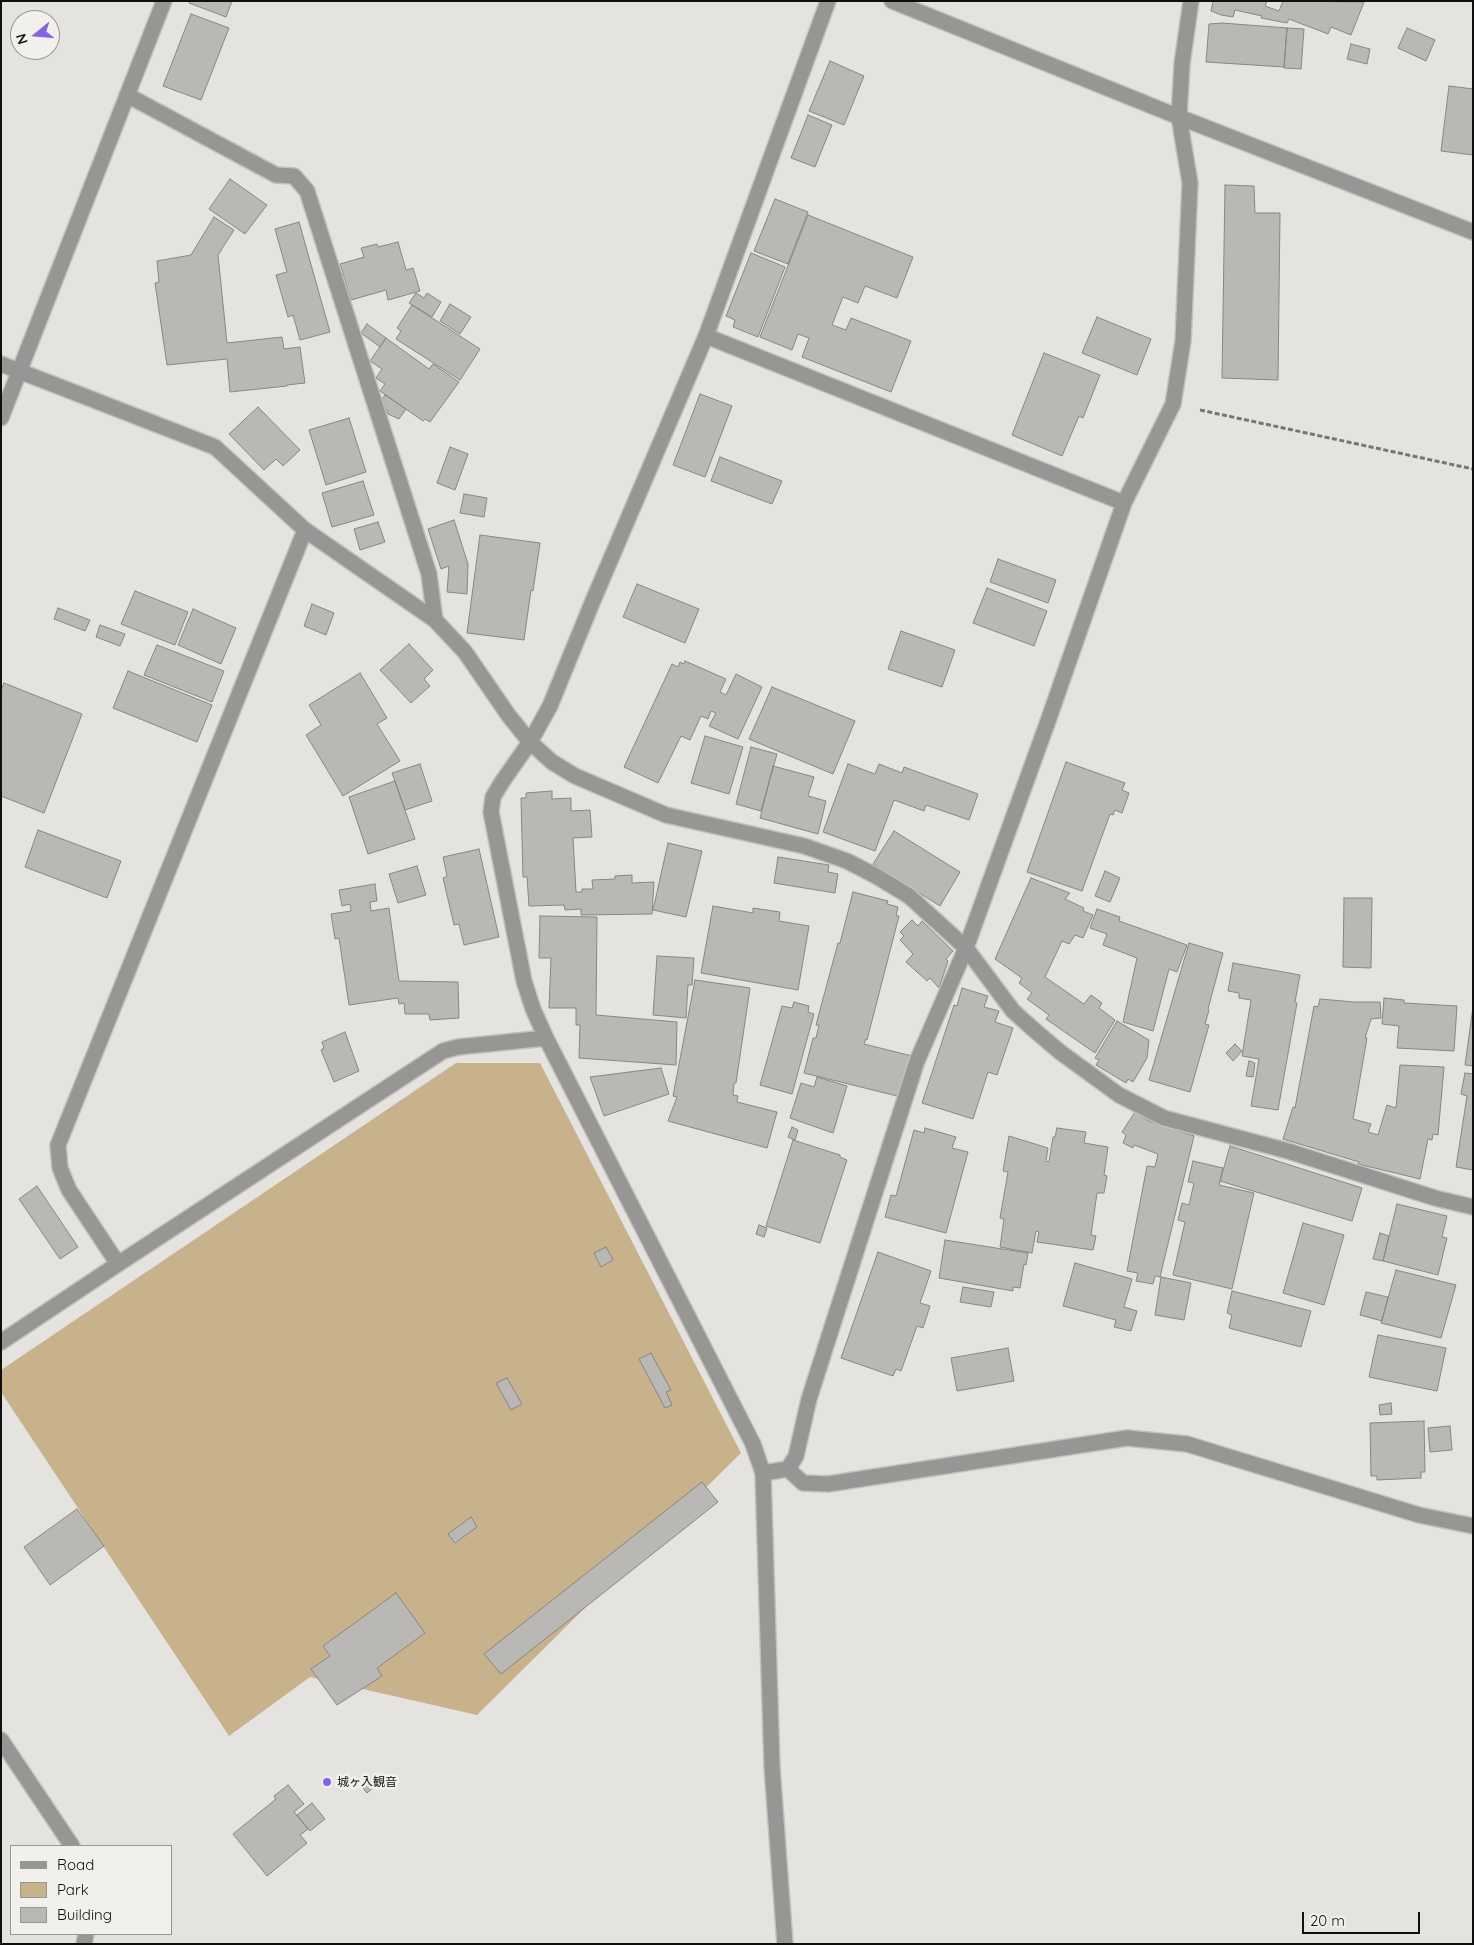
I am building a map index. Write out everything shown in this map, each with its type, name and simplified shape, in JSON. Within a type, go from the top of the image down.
[{"type":"street","points":[[1,418],[164,1]]},
{"type":"street","points":[[785,1944],[772,1767],[763,1473],[752,1444],[533,1009],[524,981],[490,812],[494,797],[502,782],[530,742],[550,706],[706,336],[828,1]]},
{"type":"street","points":[[892,1],[1179,117],[1473,232]]},
{"type":"street","points":[[763,1473],[788,1469],[796,1456],[808,1399],[917,1061],[966,948],[1052,712],[1124,503],[1173,404],[1183,341],[1190,183],[1179,117],[1182,64],[1191,1]]},
{"type":"street","points":[[127,96],[276,175],[294,176],[307,191],[429,574],[435,620]]},
{"type":"street","points":[[706,336],[1124,503]]},
{"type":"street","points":[[1,364],[215,447],[305,530],[435,620],[464,652],[509,716],[530,742],[552,762],[575,776],[666,815],[804,846],[847,861],[909,896],[966,948],[1013,1011],[1060,1052],[1119,1095],[1164,1118],[1288,1151],[1435,1198],[1473,1207]]},
{"type":"street","points":[[118,1264],[69,1190],[60,1168],[58,1145],[305,530]]},
{"type":"street","points":[[1,1342],[443,1051],[458,1047],[546,1038]]},
{"type":"street","points":[[788,1469],[803,1483],[828,1484],[1127,1438],[1187,1444],[1420,1515],[1473,1526]]},
{"type":"street","points":[[1,1740],[71,1845]]},
{"type":"path","points":[[1173,404],[1473,469]]},
{"type":"green space","points":[[456,1063],[540,1063],[741,1453],[477,1715],[310,1677],[229,1736],[1,1392],[1,1370]]},
{"type":"building","points":[[190,1],[232,1],[226,17],[189,3]]},
{"type":"building","points":[[1213,1],[1267,1],[1265,6],[1279,11],[1283,1],[1364,2],[1351,35],[1331,27],[1328,34],[1289,19],[1287,23],[1235,10],[1233,17],[1221,15],[1211,11]]},
{"type":"building","points":[[191,14],[229,28],[201,100],[163,86]]},
{"type":"building","points":[[1222,23],[1287,28],[1284,67],[1206,62],[1209,24]]},
{"type":"building","points":[[1287,28],[1304,29],[1301,69],[1284,68]]},
{"type":"building","points":[[1407,28],[1435,40],[1426,61],[1398,48]]},
{"type":"building","points":[[1351,44],[1370,49],[1367,64],[1347,59]]},
{"type":"building","points":[[830,61],[864,76],[844,125],[809,111]]},
{"type":"building","points":[[1449,86],[1473,89],[1473,155],[1441,151]]},
{"type":"building","points":[[808,115],[832,125],[815,167],[791,158]]},
{"type":"building","points":[[230,179],[267,205],[245,234],[209,209]]},
{"type":"building","points":[[1225,185],[1254,186],[1255,213],[1280,213],[1278,380],[1222,378]]},
{"type":"building","points":[[775,199],[808,212],[788,264],[754,251]]},
{"type":"building","points":[[808,215],[913,257],[897,298],[865,286],[858,303],[843,297],[832,325],[846,330],[851,318],[911,341],[891,392],[802,357],[809,338],[798,334],[792,350],[760,337]]},
{"type":"building","points":[[214,217],[234,230],[218,255],[227,343],[282,337],[284,349],[300,347],[305,383],[230,392],[227,359],[167,365],[155,283],[159,282],[157,261],[191,255]]},
{"type":"building","points":[[299,222],[330,332],[300,340],[293,315],[288,317],[276,275],[287,272],[275,229]]},
{"type":"building","points":[[398,242],[406,270],[413,268],[420,291],[388,300],[386,290],[351,300],[340,264],[364,257],[361,248],[377,244],[378,247]]},
{"type":"building","points":[[751,253],[785,267],[758,337],[733,327],[735,320],[726,316]]},
{"type":"building","points":[[416,293],[424,298],[427,293],[441,302],[432,317],[409,303]]},
{"type":"building","points":[[450,304],[471,317],[460,334],[440,321]]},
{"type":"building","points":[[412,305],[480,349],[460,380],[396,339],[401,331],[397,328]]},
{"type":"building","points":[[1097,317],[1151,339],[1137,375],[1082,353]]},
{"type":"building","points":[[367,324],[386,338],[380,347],[361,333]]},
{"type":"building","points":[[386,338],[429,369],[433,364],[459,382],[430,422],[425,419],[423,421],[380,391],[385,384],[376,378],[382,369],[370,361]]},
{"type":"building","points":[[1044,353],[1100,375],[1083,418],[1079,416],[1062,456],[1012,435]]},
{"type":"building","points":[[700,394],[732,406],[705,477],[673,465]]},
{"type":"building","points":[[385,395],[406,409],[399,419],[388,414],[382,399]]},
{"type":"building","points":[[258,407],[300,450],[283,466],[276,459],[264,470],[229,434]]},
{"type":"building","points":[[349,418],[366,472],[326,485],[309,430]]},
{"type":"building","points":[[450,447],[468,454],[455,490],[437,483]]},
{"type":"building","points":[[720,457],[782,481],[772,504],[711,481]]},
{"type":"building","points":[[363,481],[374,515],[332,527],[322,493]]},
{"type":"building","points":[[464,494],[487,498],[484,517],[460,513]]},
{"type":"building","points":[[454,520],[468,564],[467,594],[447,592],[449,566],[441,569],[428,529]]},
{"type":"building","points":[[378,522],[385,542],[360,550],[354,529]]},
{"type":"building","points":[[480,535],[540,543],[524,640],[467,633]]},
{"type":"building","points":[[998,559],[1056,580],[1048,603],[990,582]]},
{"type":"building","points":[[637,584],[699,609],[685,643],[623,617]]},
{"type":"building","points":[[987,588],[1047,611],[1034,646],[973,623]]},
{"type":"building","points":[[135,591],[188,612],[175,645],[121,624]]},
{"type":"building","points":[[312,604],[334,613],[326,635],[304,626]]},
{"type":"building","points":[[58,608],[90,620],[85,631],[54,619]]},
{"type":"building","points":[[193,609],[236,628],[221,664],[178,645]]},
{"type":"building","points":[[100,625],[125,634],[120,646],[96,637]]},
{"type":"building","points":[[901,631],[955,650],[942,687],[888,669]]},
{"type":"building","points":[[409,644],[433,670],[424,679],[430,686],[411,703],[380,670]]},
{"type":"building","points":[[157,645],[224,671],[212,702],[144,675]]},
{"type":"building","points":[[685,661],[726,679],[720,692],[726,695],[736,674],[762,687],[738,739],[709,726],[716,713],[711,711],[708,719],[701,716],[690,740],[681,736],[658,783],[624,767],[672,664],[678,667],[680,662],[684,664]]},
{"type":"building","points":[[128,671],[212,705],[197,742],[113,708]]},
{"type":"building","points":[[360,673],[387,718],[377,724],[400,761],[343,796],[306,735],[321,725],[309,705]]},
{"type":"building","points":[[4,683],[82,714],[44,813],[1,796],[1,690]]},
{"type":"building","points":[[772,687],[855,721],[833,774],[749,739]]},
{"type":"building","points":[[705,736],[743,747],[729,794],[691,783]]},
{"type":"building","points":[[751,747],[777,754],[761,811],[736,804]]},
{"type":"building","points":[[1066,762],[1125,783],[1122,790],[1129,793],[1122,813],[1115,810],[1113,815],[1110,814],[1082,891],[1027,872]]},
{"type":"building","points":[[420,764],[432,801],[405,810],[392,773]]},
{"type":"building","points":[[848,764],[875,774],[879,764],[902,773],[904,767],[978,794],[969,820],[926,805],[924,811],[894,800],[875,851],[823,832]]},
{"type":"building","points":[[773,766],[814,777],[808,796],[826,801],[818,834],[760,818]]},
{"type":"building","points":[[395,781],[415,839],[368,854],[349,797]]},
{"type":"building","points":[[552,791],[552,799],[571,798],[571,811],[590,810],[592,837],[573,838],[576,892],[582,892],[582,889],[593,889],[592,880],[615,879],[615,876],[632,875],[632,883],[654,882],[652,914],[581,915],[581,909],[565,910],[564,905],[529,906],[527,877],[523,877],[521,798],[526,798],[526,793]]},
{"type":"building","points":[[38,830],[121,861],[107,898],[25,867]]},
{"type":"building","points":[[894,831],[960,872],[940,906],[873,864]]},
{"type":"building","points":[[668,843],[702,851],[686,917],[653,910]]},
{"type":"building","points":[[479,849],[499,937],[464,945],[459,924],[454,925],[443,878],[447,876],[443,857]]},
{"type":"building","points":[[778,857],[829,865],[828,872],[838,874],[835,893],[774,883]]},
{"type":"building","points":[[417,866],[426,895],[398,903],[389,874]]},
{"type":"building","points":[[1105,871],[1120,878],[1110,902],[1095,896]]},
{"type":"building","points":[[1031,878],[1070,893],[1065,899],[1084,908],[1083,911],[1093,915],[1083,938],[1075,935],[1069,944],[1062,941],[1045,977],[1084,1004],[1091,995],[1102,1003],[1099,1008],[1115,1020],[1095,1053],[1046,1019],[1049,1015],[1027,999],[1032,993],[1019,983],[1022,978],[995,959]]},
{"type":"building","points":[[375,884],[377,901],[370,902],[371,911],[389,908],[399,981],[458,982],[459,1018],[430,1020],[429,1014],[405,1014],[404,1003],[399,1004],[398,998],[349,1005],[339,938],[335,939],[331,914],[351,911],[350,904],[342,906],[339,890]]},
{"type":"building","points":[[853,892],[888,901],[887,904],[898,907],[896,916],[899,916],[867,1040],[864,1044],[912,1056],[901,1097],[804,1073],[813,1038],[816,1038],[819,1025],[816,1025]]},
{"type":"building","points":[[1344,898],[1372,898],[1371,968],[1343,967]]},
{"type":"building","points":[[713,906],[753,913],[753,908],[780,912],[779,921],[809,926],[798,990],[701,973]]},
{"type":"building","points":[[1097,909],[1120,917],[1119,921],[1187,945],[1177,972],[1169,969],[1153,1031],[1123,1022],[1137,958],[1103,945],[1107,934],[1090,928]]},
{"type":"building","points":[[540,916],[597,917],[596,1015],[677,1022],[676,1065],[579,1058],[580,1025],[576,1025],[576,1008],[549,1008],[551,958],[539,958]]},
{"type":"building","points":[[912,920],[918,926],[922,921],[953,951],[946,959],[948,961],[939,988],[930,978],[927,981],[906,962],[913,954],[900,940],[904,936],[900,932]]},
{"type":"building","points":[[1189,943],[1223,953],[1205,1024],[1209,1025],[1190,1092],[1149,1080]]},
{"type":"building","points":[[657,956],[694,958],[692,985],[688,985],[686,1018],[653,1015]]},
{"type":"building","points":[[1233,963],[1300,975],[1295,1002],[1297,1003],[1278,1110],[1251,1106],[1259,1059],[1242,1056],[1251,1000],[1239,998],[1239,993],[1228,991]]},
{"type":"building","points":[[695,980],[750,988],[733,1095],[738,1096],[737,1102],[777,1112],[767,1148],[668,1121],[677,1097],[673,1096]]},
{"type":"building","points":[[962,988],[988,996],[984,1007],[999,1011],[995,1022],[1013,1028],[997,1075],[988,1072],[973,1119],[922,1103],[954,1005],[957,1006]]},
{"type":"building","points":[[1384,998],[1404,1000],[1404,1003],[1457,1006],[1454,1051],[1397,1048],[1399,1026],[1382,1024]]},
{"type":"building","points":[[1320,999],[1380,1002],[1381,1018],[1371,1019],[1365,1038],[1367,1038],[1353,1119],[1371,1124],[1368,1132],[1378,1135],[1387,1105],[1396,1108],[1400,1065],[1444,1067],[1438,1135],[1433,1134],[1432,1140],[1428,1139],[1420,1179],[1358,1164],[1359,1162],[1283,1139],[1293,1107],[1295,1108],[1314,1006],[1318,1007]]},
{"type":"building","points":[[794,1002],[809,1006],[808,1012],[814,1014],[792,1094],[760,1085],[782,1006],[792,1008]]},
{"type":"building","points":[[1473,1007],[1473,1066],[1465,1065]]},
{"type":"building","points":[[1117,1021],[1149,1040],[1147,1058],[1133,1082],[1128,1079],[1126,1083],[1096,1065],[1099,1060],[1095,1058]]},
{"type":"building","points":[[345,1032],[359,1071],[334,1082],[321,1050],[324,1048],[322,1042]]},
{"type":"building","points":[[1235,1044],[1242,1051],[1233,1061],[1226,1053]]},
{"type":"building","points":[[1249,1061],[1255,1063],[1253,1077],[1246,1076]]},
{"type":"building","points":[[661,1068],[669,1094],[604,1116],[590,1077]]},
{"type":"building","points":[[1465,1073],[1473,1074],[1473,1170],[1456,1167],[1467,1096],[1461,1094]]},
{"type":"building","points":[[817,1077],[847,1086],[833,1133],[790,1118],[801,1083],[814,1087]]},
{"type":"building","points":[[1135,1112],[1149,1121],[1194,1136],[1160,1277],[1155,1276],[1153,1284],[1136,1281],[1138,1273],[1127,1271],[1147,1166],[1155,1167],[1158,1154],[1134,1145],[1133,1148],[1123,1143],[1126,1135],[1122,1132]]},
{"type":"building","points":[[792,1127],[798,1130],[795,1140],[788,1137]]},
{"type":"building","points":[[925,1128],[956,1137],[952,1148],[968,1152],[946,1233],[885,1217],[891,1195],[896,1196],[914,1130],[924,1133]]},
{"type":"building","points":[[1057,1128],[1086,1132],[1084,1143],[1108,1147],[1104,1175],[1107,1176],[1104,1193],[1097,1193],[1091,1235],[1096,1236],[1093,1250],[1037,1242],[1039,1232],[1036,1231],[1032,1253],[1000,1247],[1004,1219],[1000,1218],[1008,1172],[1003,1171],[1009,1136],[1048,1148],[1046,1161],[1049,1162],[1053,1137],[1055,1137]]},
{"type":"building","points":[[793,1140],[840,1155],[840,1157],[847,1160],[820,1243],[766,1226]]},
{"type":"building","points":[[1230,1146],[1362,1188],[1352,1221],[1220,1181]]},
{"type":"building","points":[[1193,1161],[1223,1168],[1219,1185],[1254,1193],[1232,1289],[1173,1275],[1185,1222],[1178,1220],[1182,1203],[1189,1205],[1194,1183],[1188,1182]]},
{"type":"building","points":[[37,1186],[78,1247],[60,1259],[19,1199]]},
{"type":"building","points":[[1397,1204],[1447,1216],[1442,1237],[1447,1238],[1438,1275],[1383,1261]]},
{"type":"building","points":[[1303,1223],[1344,1235],[1324,1305],[1283,1293]]},
{"type":"building","points":[[759,1225],[767,1228],[764,1237],[756,1234]]},
{"type":"building","points":[[1380,1233],[1389,1236],[1383,1261],[1373,1259]]},
{"type":"building","points":[[945,1240],[1028,1253],[1020,1288],[1013,1287],[1013,1291],[939,1278]]},
{"type":"building","points":[[606,1247],[613,1260],[601,1267],[594,1253]]},
{"type":"building","points":[[878,1252],[931,1271],[920,1303],[930,1306],[923,1328],[917,1326],[901,1371],[896,1369],[893,1376],[841,1358]]},
{"type":"building","points":[[1075,1263],[1132,1279],[1124,1307],[1137,1311],[1131,1331],[1114,1327],[1116,1320],[1063,1306]]},
{"type":"building","points":[[1396,1270],[1456,1285],[1441,1338],[1381,1323]]},
{"type":"building","points":[[1161,1277],[1191,1283],[1184,1320],[1155,1315]]},
{"type":"building","points":[[963,1287],[994,1292],[991,1307],[960,1302]]},
{"type":"building","points":[[1232,1291],[1311,1311],[1301,1347],[1229,1328],[1232,1315],[1227,1313]]},
{"type":"building","points":[[1366,1292],[1388,1297],[1382,1321],[1360,1315]]},
{"type":"building","points":[[1378,1335],[1446,1348],[1437,1391],[1369,1377]]},
{"type":"building","points":[[1008,1348],[1014,1381],[957,1391],[951,1358]]},
{"type":"building","points":[[651,1353],[671,1390],[666,1392],[672,1405],[665,1408],[639,1359]]},
{"type":"building","points":[[507,1378],[522,1404],[511,1410],[496,1383]]},
{"type":"building","points":[[1391,1403],[1392,1414],[1380,1415],[1379,1405]]},
{"type":"building","points":[[1424,1421],[1425,1472],[1421,1472],[1421,1478],[1377,1480],[1377,1476],[1371,1476],[1370,1423]]},
{"type":"building","points":[[1450,1426],[1452,1450],[1430,1452],[1428,1428]]},
{"type":"building","points":[[702,1482],[718,1502],[501,1674],[484,1654]]},
{"type":"building","points":[[77,1509],[104,1546],[50,1585],[24,1547]]},
{"type":"building","points":[[471,1517],[477,1527],[455,1543],[448,1534]]},
{"type":"building","points":[[396,1593],[425,1633],[377,1668],[382,1676],[337,1705],[311,1669],[330,1656],[323,1646]]},
{"type":"building","points":[[370,1780],[375,1786],[367,1793],[362,1787]]},
{"type":"building","points":[[288,1785],[304,1804],[294,1812],[308,1829],[300,1835],[307,1843],[267,1876],[233,1834],[276,1799],[274,1796]]},
{"type":"building","points":[[312,1803],[325,1819],[310,1831],[297,1815]]},
{"type":"place","name":"城ヶ入観音","points":[[327,1782]]}]
